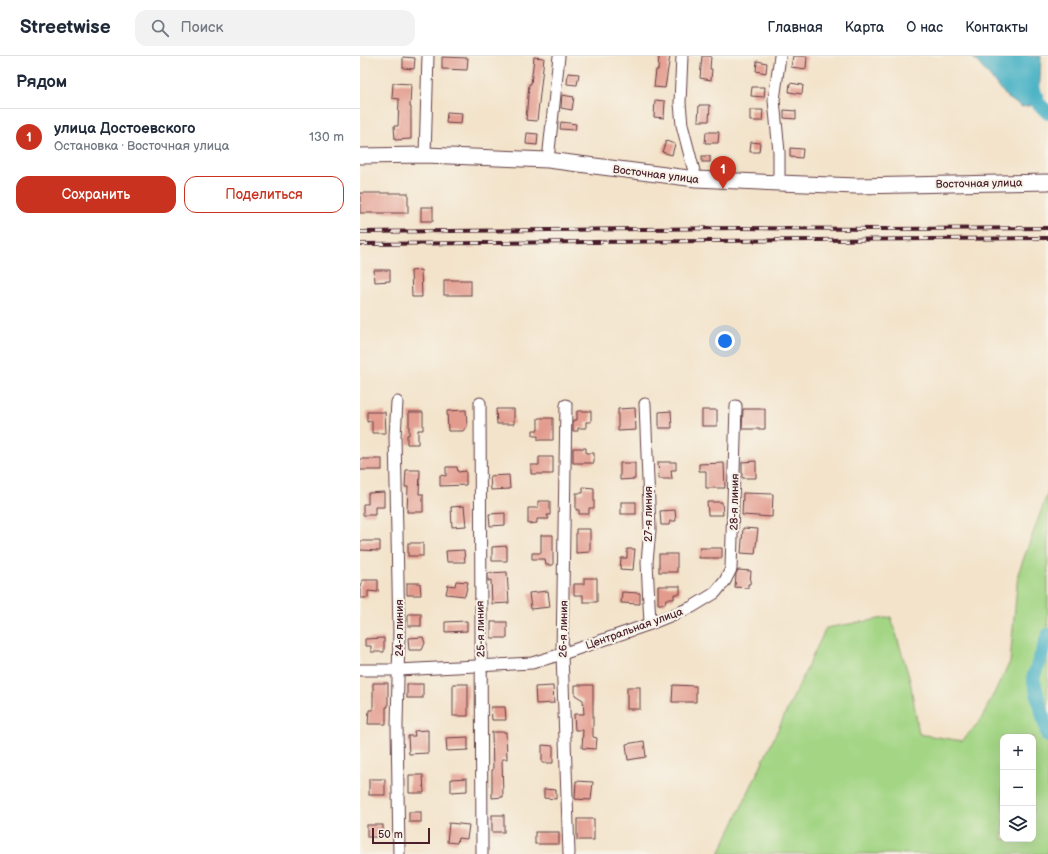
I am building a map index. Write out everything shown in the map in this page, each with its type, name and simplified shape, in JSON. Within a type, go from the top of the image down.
[{"type":"main road","name":"Восточная улица","points":[[360,156],[425,155],[548,160],[696,179],[857,186],[1048,182]]},
{"type":"street","points":[[425,155],[428,56]]},
{"type":"street","points":[[548,160],[559,56]]},
{"type":"street","points":[[682,56],[680,103],[682,124],[696,179]]},
{"type":"street","points":[[779,183],[779,152],[774,100],[780,56]]},
{"type":"street","name":"24-я линия","points":[[397,402],[399,854]]},
{"type":"street","name":"25-я линия","points":[[480,404],[482,854]]},
{"type":"street","name":"27-я линия","points":[[645,404],[650,530],[647,562],[650,624]]},
{"type":"street","name":"26-я линия","points":[[566,405],[562,654],[569,854]]},
{"type":"street","name":"28-я линия","points":[[715,592],[725,581],[731,569],[736,406]]},
{"type":"street","name":"Центральная улица","points":[[360,670],[398,670],[532,663],[650,624],[692,607],[715,592]]},
{"type":"green space","points":[[1048,492],[1048,854],[719,854],[826,628],[891,617],[910,680],[919,734],[962,741],[980,721],[1010,662],[1018,574]]},
{"type":"water","points":[[972,56],[1041,56],[1039,104],[1022,107],[1008,98]]},
{"type":"building","points":[[659,56],[670,56],[665,88],[654,87],[656,70],[658,70]]},
{"type":"building","points":[[702,56],[711,56],[711,80],[700,78]]},
{"type":"building","points":[[793,56],[807,56],[806,69],[791,67]]},
{"type":"building","points":[[403,57],[415,58],[414,69],[403,68]]},
{"type":"building","points":[[442,57],[468,58],[467,70],[442,69]]},
{"type":"building","points":[[534,57],[544,58],[537,121],[526,120],[529,84],[531,84]]},
{"type":"building","points":[[757,61],[767,63],[766,73],[756,71]]},
{"type":"building","points":[[568,73],[579,74],[577,85],[567,84]]},
{"type":"building","points":[[393,83],[411,84],[411,139],[395,140],[394,126],[398,126],[399,99],[392,98]]},
{"type":"building","points":[[790,83],[803,85],[802,94],[789,92]]},
{"type":"building","points":[[752,87],[765,87],[764,97],[751,96]]},
{"type":"building","points":[[562,95],[574,97],[572,110],[561,108]]},
{"type":"building","points":[[655,100],[665,101],[664,118],[654,117]]},
{"type":"building","points":[[699,105],[710,105],[709,121],[698,121]]},
{"type":"building","points":[[750,110],[763,110],[762,121],[750,121]]},
{"type":"building","points":[[784,110],[796,111],[796,119],[784,118]]},
{"type":"building","points":[[447,112],[462,113],[461,124],[446,123]]},
{"type":"building","points":[[561,122],[576,124],[575,130],[560,129]]},
{"type":"building","points":[[706,132],[719,132],[718,143],[705,143]]},
{"type":"building","points":[[527,133],[538,134],[537,145],[526,144]]},
{"type":"building","points":[[666,141],[675,144],[672,155],[662,152]]},
{"type":"building","points":[[751,142],[760,143],[759,152],[750,152]]},
{"type":"building","points":[[790,148],[803,149],[802,158],[790,157]]},
{"type":"building","points":[[702,156],[710,156],[710,162],[702,162]]},
{"type":"building","points":[[360,193],[408,193],[408,213],[360,213]]},
{"type":"building","points":[[421,207],[433,207],[433,221],[421,221]]},
{"type":"building","points":[[374,270],[390,270],[390,281],[375,282]]},
{"type":"building","points":[[421,270],[422,297],[412,297],[411,271]]},
{"type":"building","points":[[444,280],[471,280],[471,295],[444,295]]},
{"type":"building","points":[[635,408],[636,430],[618,431],[618,409]]},
{"type":"building","points":[[496,409],[514,409],[514,424],[497,424]]},
{"type":"building","points":[[743,409],[765,409],[765,429],[742,429]]},
{"type":"building","points":[[466,410],[467,426],[463,431],[448,431],[447,411]]},
{"type":"building","points":[[702,410],[717,410],[717,426],[702,426]]},
{"type":"building","points":[[577,411],[591,411],[591,422],[586,422],[586,428],[578,428],[578,431],[573,431],[573,420],[577,420]]},
{"type":"building","points":[[671,411],[672,428],[659,428],[659,412]]},
{"type":"building","points":[[367,412],[385,412],[386,433],[372,433],[372,421],[367,422]]},
{"type":"building","points":[[409,412],[423,412],[423,430],[418,430],[418,444],[407,444],[407,435],[409,435]]},
{"type":"building","points":[[538,418],[553,418],[553,440],[538,440],[538,436],[533,436],[533,430],[538,430]]},
{"type":"building","points":[[573,448],[586,448],[586,453],[594,453],[594,463],[573,463]]},
{"type":"building","points":[[539,457],[553,457],[553,474],[531,474],[531,465],[539,465]]},
{"type":"building","points":[[360,459],[382,459],[382,470],[360,470]]},
{"type":"building","points":[[756,461],[756,478],[742,478],[742,462]]},
{"type":"building","points":[[658,462],[676,462],[676,470],[671,470],[672,479],[659,479]]},
{"type":"building","points":[[620,463],[635,463],[635,479],[620,480]]},
{"type":"building","points":[[724,463],[725,488],[706,488],[706,471],[699,471],[699,464]]},
{"type":"building","points":[[446,467],[457,467],[458,472],[466,471],[466,485],[440,486],[440,475],[446,476]]},
{"type":"building","points":[[406,470],[420,470],[419,494],[423,494],[423,512],[407,512],[408,487],[405,487]]},
{"type":"building","points":[[509,475],[510,489],[491,490],[490,476]]},
{"type":"building","points":[[583,487],[594,488],[594,508],[589,508],[589,514],[579,514],[579,510],[576,510],[576,493],[583,493]]},
{"type":"building","points":[[384,492],[384,507],[375,507],[375,515],[363,515],[363,504],[368,504],[368,493]]},
{"type":"building","points":[[743,493],[773,494],[772,517],[742,515]]},
{"type":"building","points":[[538,501],[550,501],[550,515],[547,515],[549,519],[537,519],[537,523],[528,524],[528,508],[538,508]]},
{"type":"building","points":[[621,502],[636,502],[636,514],[621,514]]},
{"type":"building","points":[[707,502],[722,502],[723,515],[708,515]]},
{"type":"building","points":[[464,506],[466,526],[452,527],[451,507]]},
{"type":"building","points":[[675,510],[676,521],[670,521],[669,525],[661,525],[660,511]]},
{"type":"building","points":[[505,513],[505,525],[490,526],[489,514]]},
{"type":"building","points":[[743,528],[758,529],[755,554],[741,553]]},
{"type":"building","points":[[576,529],[590,529],[590,552],[576,553]]},
{"type":"building","points":[[541,535],[553,535],[553,565],[546,565],[545,559],[532,559],[532,553],[541,553]]},
{"type":"building","points":[[360,541],[380,541],[380,551],[360,550]]},
{"type":"building","points":[[408,543],[423,543],[423,556],[408,556]]},
{"type":"building","points":[[507,546],[507,561],[492,561],[492,547]]},
{"type":"building","points":[[700,548],[722,548],[722,558],[699,558]]},
{"type":"building","points":[[627,549],[635,549],[633,570],[620,569],[621,558],[627,558]]},
{"type":"building","points":[[464,550],[465,562],[447,562],[446,551]]},
{"type":"building","points":[[659,554],[677,554],[677,572],[659,572]]},
{"type":"building","points":[[738,570],[751,571],[750,584],[748,584],[748,588],[735,587],[736,574]]},
{"type":"building","points":[[507,572],[509,603],[492,604],[491,580],[488,581],[488,573]]},
{"type":"building","points":[[584,578],[597,578],[597,602],[583,602],[583,595],[574,595],[574,584],[584,584]]},
{"type":"building","points":[[362,580],[378,580],[378,592],[368,591],[368,598],[360,598],[360,584],[362,584]]},
{"type":"building","points":[[456,581],[468,582],[465,596],[446,594],[448,585],[455,586]]},
{"type":"building","points":[[407,583],[420,583],[421,595],[407,595]]},
{"type":"building","points":[[658,586],[680,586],[680,594],[674,594],[674,599],[666,599],[665,604],[658,604]]},
{"type":"building","points":[[548,591],[550,607],[531,609],[529,593]]},
{"type":"building","points":[[622,592],[640,593],[640,604],[621,603]]},
{"type":"building","points":[[408,614],[421,614],[421,626],[408,626]]},
{"type":"building","points":[[467,621],[467,631],[445,632],[445,622]]},
{"type":"building","points":[[491,622],[507,622],[507,638],[491,638]]},
{"type":"building","points":[[423,637],[425,643],[422,650],[409,650],[408,638]]},
{"type":"building","points":[[384,638],[384,652],[371,652],[371,646],[365,646],[365,639]]},
{"type":"building","points":[[373,683],[388,683],[386,724],[368,724],[369,710],[373,710]]},
{"type":"building","points":[[407,684],[423,684],[423,698],[407,698]]},
{"type":"building","points":[[453,684],[468,684],[468,716],[453,716]]},
{"type":"building","points":[[575,685],[593,685],[593,737],[597,738],[596,749],[582,748],[583,730],[575,730],[574,714],[584,714],[583,700],[575,695]]},
{"type":"building","points":[[673,685],[696,686],[696,702],[672,702]]},
{"type":"building","points":[[553,686],[554,703],[536,704],[535,687]]},
{"type":"building","points":[[627,687],[640,687],[640,709],[627,709]]},
{"type":"building","points":[[491,707],[505,707],[506,720],[492,720]]},
{"type":"building","points":[[428,730],[428,753],[409,754],[408,736],[415,736],[414,731]]},
{"type":"building","points":[[492,732],[506,732],[507,759],[502,759],[503,797],[492,798],[493,770]]},
{"type":"building","points":[[468,737],[468,750],[447,751],[446,738]]},
{"type":"building","points":[[644,741],[646,757],[628,760],[626,744]]},
{"type":"building","points":[[542,745],[553,746],[553,763],[542,763]]},
{"type":"building","points":[[409,775],[423,775],[424,793],[409,793]]},
{"type":"building","points":[[467,778],[467,791],[451,792],[451,779]]},
{"type":"building","points":[[369,779],[385,779],[385,795],[369,795]]},
{"type":"building","points":[[576,781],[593,782],[591,800],[575,799]]},
{"type":"building","points":[[544,789],[556,790],[556,799],[544,798]]},
{"type":"building","points":[[409,812],[421,812],[421,822],[409,822]]},
{"type":"building","points":[[492,815],[504,815],[504,832],[492,832]]},
{"type":"building","points":[[577,819],[594,819],[594,840],[577,840]]},
{"type":"building","points":[[449,823],[469,825],[467,839],[458,838],[457,843],[447,842]]},
{"type":"building","points":[[367,825],[383,825],[383,837],[367,837]]},
{"type":"building","points":[[535,832],[559,832],[559,844],[535,844]]},
{"type":"waterway","points":[[1022,56],[1039,104],[1048,113]]},
{"type":"waterway","points":[[1048,635],[1033,678],[1048,736]]},
{"type":"railway","points":[[360,232],[738,228],[1048,228]]},
{"type":"railway","points":[[360,244],[1048,238]]},
{"type":"place","name":"улица Достоевского","points":[[723,189]]}]
